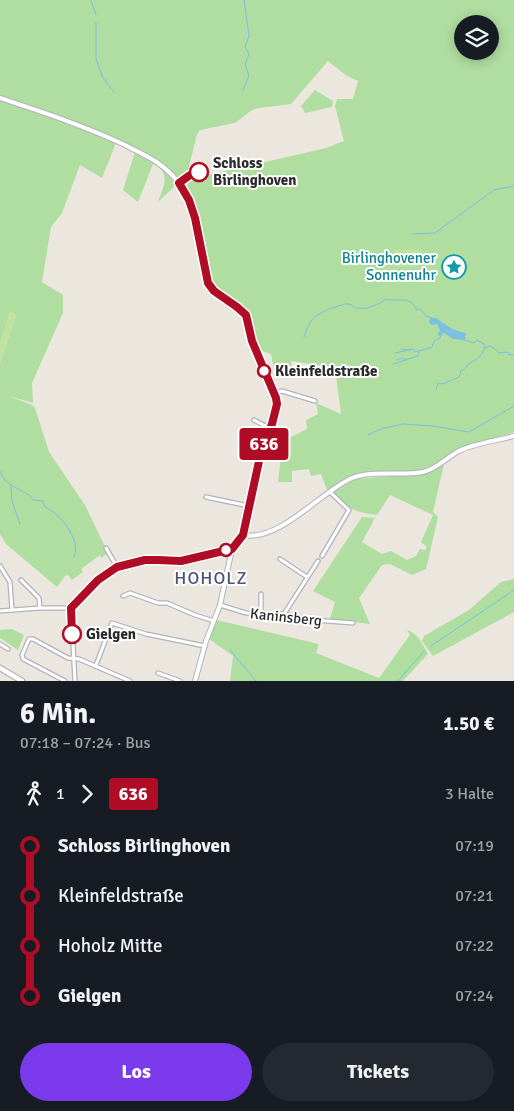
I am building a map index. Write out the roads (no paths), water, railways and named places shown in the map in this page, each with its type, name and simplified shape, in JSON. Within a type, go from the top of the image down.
[{"type":"main road","points":[[0,668],[22,681]]},
{"type":"street","points":[[0,98],[111,138],[159,163],[179,183],[189,200],[195,218],[208,283],[214,291],[245,313],[255,350],[275,393],[277,404],[271,429],[261,452],[243,535],[232,549],[220,605],[195,681]]},
{"type":"street","points":[[275,393],[282,391],[314,401]]},
{"type":"street","points":[[254,420],[271,429]]},
{"type":"street","points":[[243,535],[249,536],[264,533],[281,526],[357,476],[423,472],[459,450],[514,436]]},
{"type":"street","points":[[322,556],[349,510],[331,492]]},
{"type":"street","points":[[206,497],[249,506]]},
{"type":"street","points":[[106,548],[117,567]]},
{"type":"street","points":[[0,611],[71,608],[98,580],[117,567],[145,560],[181,561],[232,549]]},
{"type":"street","points":[[280,559],[307,577]]},
{"type":"street","points":[[284,614],[318,561]]},
{"type":"street","points":[[0,566],[10,582],[12,610]]},
{"type":"street","points":[[21,580],[39,598],[40,608]]},
{"type":"street","points":[[122,596],[130,593],[158,603],[167,603],[214,621]]},
{"type":"street","points":[[261,594],[261,614]]},
{"type":"street","name":"Kaninsberg","points":[[220,605],[246,614],[284,614],[314,620],[353,623]]},
{"type":"street","points":[[71,608],[75,681]]},
{"type":"street","points":[[96,666],[112,623],[146,634],[205,646]]},
{"type":"street","points":[[65,681],[23,659],[22,655],[29,639],[33,639],[68,658],[96,666],[130,681]]},
{"type":"street","points":[[0,644],[8,649]]},
{"type":"street","points":[[158,673],[180,681]]},
{"type":"water","points":[[431,318],[436,318],[453,329],[466,333],[465,340],[453,339],[444,333],[439,336],[440,330],[437,324],[431,325],[429,321]]},
{"type":"waterway","points":[[91,0],[96,15]]},
{"type":"waterway","points":[[243,90],[249,76],[245,64],[249,54],[245,47],[249,36],[244,0]]},
{"type":"waterway","points":[[96,23],[96,59],[103,78],[114,92]]},
{"type":"waterway","points":[[412,234],[435,233],[494,190],[514,186]]},
{"type":"waterway","points":[[304,337],[312,319],[345,304],[356,308],[368,308],[386,299],[406,300],[413,304],[416,309],[421,310],[426,316],[432,318]]},
{"type":"waterway","points":[[393,364],[418,356],[419,351],[432,347],[434,341],[440,338],[441,335]]},
{"type":"waterway","points":[[464,340],[474,343],[477,340],[484,344],[485,348],[490,346],[498,351],[498,353],[508,352],[509,355],[512,354],[514,356]]},
{"type":"waterway","points":[[436,389],[438,383],[443,384],[459,377],[461,371],[479,357],[485,348]]},
{"type":"waterway","points":[[401,349],[410,350]]},
{"type":"waterway","points":[[395,353],[413,349],[414,352],[419,351]]},
{"type":"waterway","points":[[396,360],[402,358],[407,360]]},
{"type":"waterway","points":[[368,435],[381,429],[403,424],[433,426],[469,432],[514,406]]},
{"type":"waterway","points":[[0,471],[4,479],[11,485],[29,495],[33,500],[43,501],[45,507],[63,521],[75,543],[76,551],[74,557]]},
{"type":"waterway","points":[[11,486],[12,501],[20,524]]},
{"type":"waterway","points":[[431,646],[514,590]]},
{"type":"waterway","points":[[230,650],[256,681]]},
{"type":"waterway","points":[[398,681],[424,651]]},
{"type":"place","name":"Schloss Birlinghoven","points":[[199,172]]},
{"type":"place","name":"Birlinghovener Sonnenuhr","points":[[454,267]]},
{"type":"place","name":"Kleinfeldstraße","points":[[264,371]]},
{"type":"place","name":"Gielgen","points":[[72,634]]},
{"type":"district","name":"HOHOLZ","points":[[211,578]]}]
